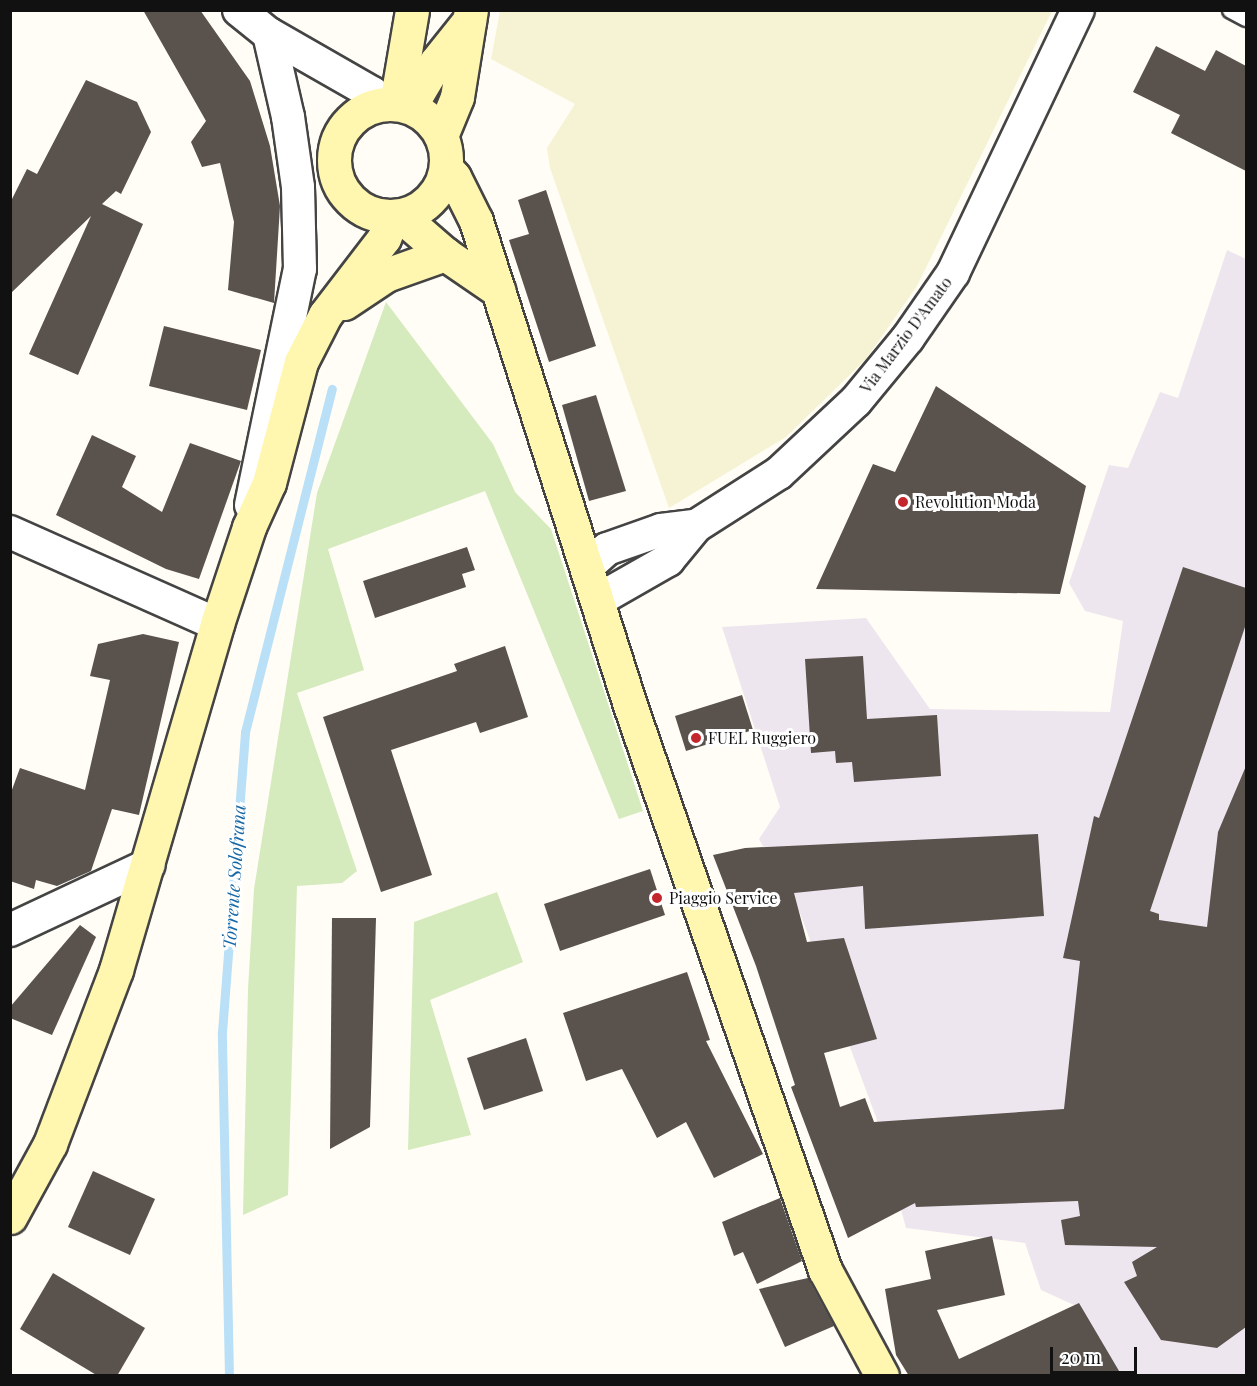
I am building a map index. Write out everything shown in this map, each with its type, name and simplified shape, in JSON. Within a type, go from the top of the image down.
[{"type":"main road","points":[[394,105],[412,10]]},
{"type":"main road","points":[[394,105],[436,62],[471,15]]},
{"type":"main road","points":[[441,136],[457,97],[471,15]]},
{"type":"main road","points":[[499,291],[397,217],[371,214],[354,205],[334,175],[337,139],[346,123],[360,111],[394,105],[431,121],[441,136],[446,168],[454,177],[476,221],[499,291],[588,566],[630,705],[825,1270],[882,1376]]},
{"type":"main road","points":[[10,1217],[50,1144],[117,970],[217,624],[249,527],[269,483],[301,362],[325,315],[384,238],[397,217],[431,199],[446,168]]},
{"type":"main road","points":[[325,315],[386,275],[445,254]]},
{"type":"street","points":[[239,10],[268,34],[394,105]]},
{"type":"street","name":"Via Marzio D'Amato","points":[[588,566],[608,549],[661,530],[696,526],[779,473],[856,401],[908,338],[953,273],[1078,10]]},
{"type":"street","points":[[249,527],[255,472],[300,268],[298,187],[288,117],[268,34]]},
{"type":"street","points":[[598,600],[668,560],[696,526]]},
{"type":"street","points":[[10,532],[217,624]]},
{"type":"street","points":[[10,930],[149,865]]},
{"type":"lane","points":[[1231,10],[1246,18]]},
{"type":"shaded area","points":[[500,10],[1052,11],[917,286],[866,359],[786,437],[669,508],[550,168],[547,148],[575,104],[491,59]]},
{"type":"shaded area","points":[[1227,250],[1246,259],[1246,1375],[1113,1375],[1074,1305],[1041,1290],[1025,1243],[906,1228],[876,1117],[800,913],[759,839],[780,807],[722,627],[866,618],[930,709],[1110,712],[1123,621],[1085,611],[1069,583],[1109,465],[1128,468],[1160,392],[1178,398]]},
{"type":"green space","points":[[386,302],[493,444],[515,492],[551,529],[643,811],[619,819],[485,491],[328,549],[364,670],[297,693],[357,871],[342,883],[297,886],[288,1195],[243,1215],[248,989],[254,889],[317,493]]},
{"type":"green space","points":[[497,892],[523,962],[430,1000],[471,1135],[408,1150],[414,922]]},
{"type":"building","points":[[143,10],[200,10],[250,81],[270,146],[280,206],[274,303],[228,290],[234,222],[220,163],[202,167],[191,142],[206,121]]},
{"type":"building","points":[[1156,46],[1205,71],[1216,50],[1246,66],[1246,171],[1171,133],[1180,115],[1133,92]]},
{"type":"building","points":[[86,80],[137,102],[151,132],[121,194],[116,191],[102,204],[143,224],[78,375],[29,354],[91,216],[10,294],[10,203],[27,169],[37,174]]},
{"type":"building","points":[[546,190],[596,346],[549,362],[509,240],[529,234],[518,200]]},
{"type":"building","points":[[164,326],[261,350],[247,410],[149,386]]},
{"type":"building","points":[[936,386],[1086,486],[1060,594],[816,589],[873,464],[895,472]]},
{"type":"building","points":[[596,395],[626,491],[589,501],[562,405]]},
{"type":"building","points":[[92,435],[136,456],[122,487],[162,512],[190,443],[241,461],[199,579],[166,569],[56,515]]},
{"type":"building","points":[[467,547],[475,570],[462,574],[466,587],[375,618],[363,581]]},
{"type":"building","points":[[1183,567],[1246,588],[1246,624],[1150,911],[1159,914],[1159,920],[1207,927],[1218,832],[1246,766],[1246,1327],[1217,1348],[1161,1340],[1124,1282],[1137,1276],[1132,1262],[1157,1247],[1065,1245],[1061,1220],[1080,1216],[1078,1201],[916,1207],[915,1203],[848,1238],[791,1087],[795,1085],[756,966],[713,855],[745,848],[1038,834],[1044,916],[865,929],[863,886],[794,893],[807,942],[844,938],[877,1039],[824,1053],[840,1107],[865,1098],[874,1122],[1064,1109],[1080,961],[1063,958],[1094,816],[1099,818]]},
{"type":"building","points":[[143,634],[179,642],[139,815],[112,809],[91,871],[57,886],[36,880],[34,889],[10,881],[10,795],[20,768],[85,790],[110,680],[90,676],[98,644]]},
{"type":"building","points":[[505,646],[528,717],[480,733],[476,722],[391,750],[432,875],[381,892],[323,717],[457,671],[454,664]]},
{"type":"building","points":[[863,656],[867,719],[937,715],[941,776],[854,782],[852,762],[836,763],[835,751],[811,753],[805,659]]},
{"type":"building","points":[[742,695],[753,730],[686,751],[675,716]]},
{"type":"building","points":[[650,869],[665,915],[560,951],[544,904]]},
{"type":"building","points":[[332,918],[376,918],[370,1127],[330,1149]]},
{"type":"building","points":[[80,925],[96,937],[52,1035],[10,1018],[10,1007]]},
{"type":"building","points":[[687,972],[710,1040],[706,1041],[763,1154],[714,1178],[686,1122],[657,1138],[622,1069],[586,1081],[563,1013]]},
{"type":"building","points":[[526,1038],[543,1091],[484,1110],[467,1058]]},
{"type":"building","points":[[93,1171],[155,1199],[130,1255],[68,1227]]},
{"type":"building","points":[[780,1198],[802,1261],[757,1284],[743,1252],[734,1256],[722,1222]]},
{"type":"building","points":[[992,1236],[1005,1295],[937,1310],[959,1359],[1079,1303],[1122,1376],[909,1376],[896,1355],[885,1289],[931,1279],[925,1251]]},
{"type":"building","points":[[53,1273],[145,1328],[117,1376],[98,1376],[20,1329]]},
{"type":"building","points":[[808,1278],[834,1326],[785,1347],[759,1289]]},
{"type":"waterway","name":"Torrente Solofrana","points":[[229,1376],[222,1032],[245,732],[332,389]]},
{"type":"place","name":"Revolution Moda","points":[[903,502]]},
{"type":"place","name":"FUEL Ruggiero","points":[[696,738]]},
{"type":"place","name":"Piaggio Service","points":[[657,898]]}]
